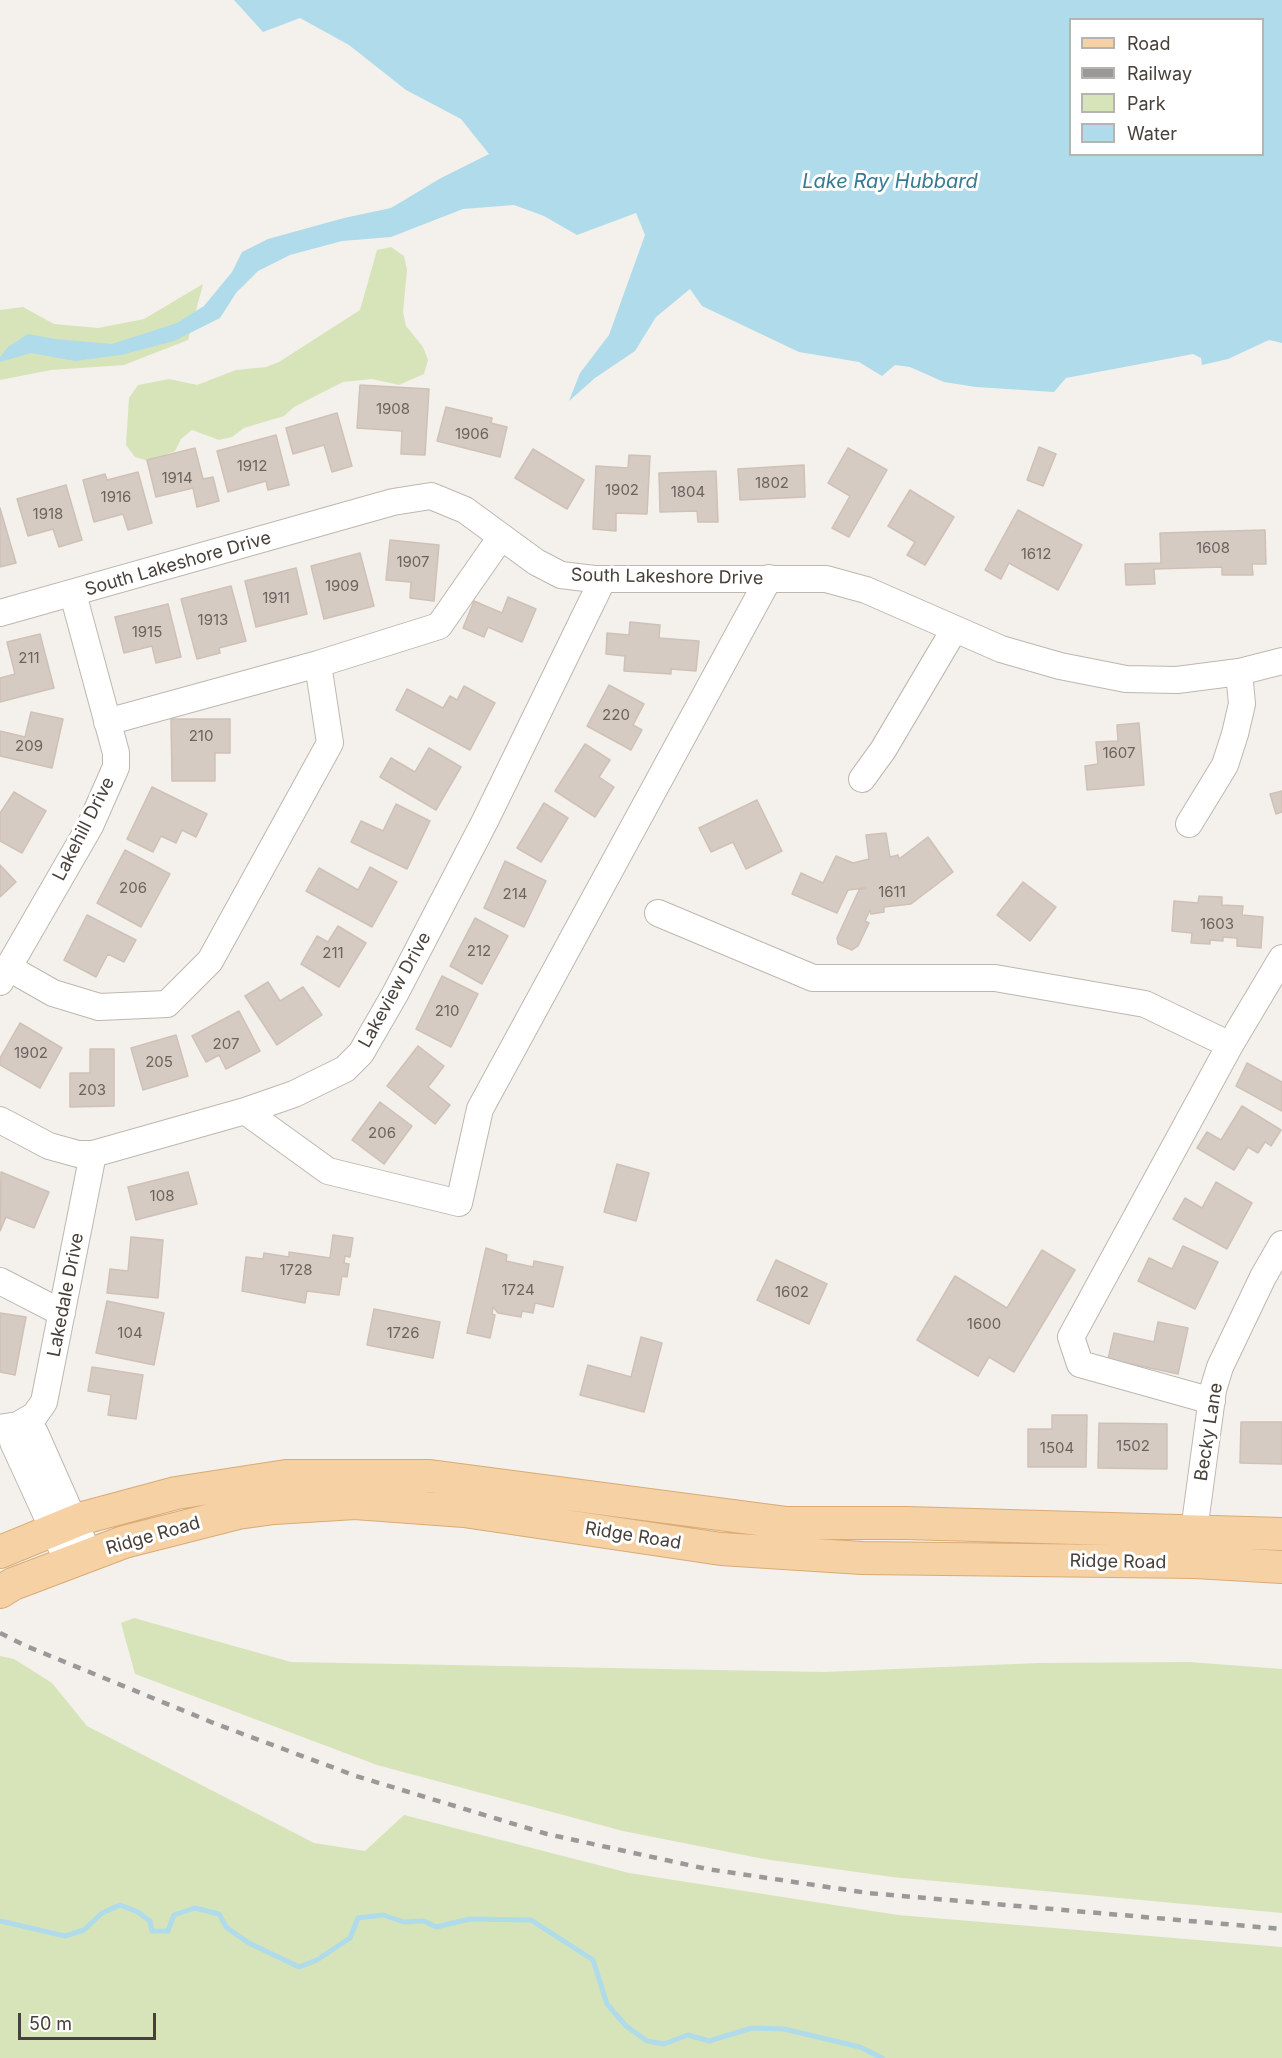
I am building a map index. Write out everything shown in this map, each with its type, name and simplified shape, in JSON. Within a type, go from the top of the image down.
[{"type":"main road","name":"Ridge Road","points":[[0,1552],[64,1526],[176,1493],[286,1476],[355,1503],[453,1510],[721,1549],[862,1558],[1195,1562],[1282,1567]]},
{"type":"main road","name":"Ridge Road","points":[[0,1592],[13,1584],[124,1542],[320,1491],[430,1476],[787,1523],[906,1523],[1282,1534]]},
{"type":"main road","points":[[678,1543],[682,1509]]},
{"type":"street","name":"South Lakeshore Drive","points":[[0,613],[393,502],[431,496],[465,510],[537,562],[561,575],[603,579],[826,579],[866,590],[1001,649],[1060,666],[1126,679],[1177,680],[1239,672],[1282,661]]},
{"type":"street","points":[[107,722],[318,664],[439,626],[501,537]]},
{"type":"street","points":[[245,1111],[328,1172],[459,1203],[480,1109],[769,578]]},
{"type":"street","name":"Lakeview Drive","points":[[0,1120],[62,1150],[93,1154],[245,1111],[333,1077],[361,1053],[485,821],[603,579]]},
{"type":"street","name":"Lakehill Drive","points":[[4,975],[90,825],[116,767],[116,753],[73,594]]},
{"type":"street","points":[[862,779],[883,750],[954,630]]},
{"type":"street","points":[[4,975],[99,1007],[168,1004],[210,961],[330,743],[318,664]]},
{"type":"street","points":[[1189,824],[1225,765],[1232,744],[1242,704],[1239,672]]},
{"type":"street","points":[[658,913],[813,978],[995,978],[1145,1004],[1230,1045]]},
{"type":"street","points":[[1212,1401],[1080,1364],[1071,1337],[1230,1045],[1282,958]]},
{"type":"street","name":"Lakedale Drive","points":[[9,1426],[35,1415],[44,1402],[93,1154]]},
{"type":"street","name":"Becky Lane","points":[[1195,1562],[1196,1532],[1212,1401],[1220,1367],[1263,1277],[1282,1244]]},
{"type":"street","points":[[0,1281],[62,1313]]},
{"type":"street","name":"Lakedale Drive","points":[[9,1426],[35,1433],[64,1526],[79,1559]]},
{"type":"green space","points":[[391,247],[404,256],[407,270],[403,312],[406,326],[423,347],[428,360],[424,374],[399,385],[372,379],[343,382],[294,407],[284,416],[244,428],[232,437],[219,440],[192,430],[181,439],[175,451],[149,461],[135,457],[126,445],[129,398],[138,385],[169,379],[197,385],[236,370],[266,367],[279,362],[360,310],[377,250]]},
{"type":"green space","points":[[203,284],[188,340],[124,365],[51,370],[0,380],[0,310],[23,307],[54,324],[98,328],[144,319]]},
{"type":"green space","points":[[134,1618],[291,1662],[824,1672],[1039,1663],[1189,1662],[1282,1669],[1282,1913],[892,1877],[764,1859],[623,1831],[377,1765],[135,1674],[121,1623]]},
{"type":"green space","points":[[0,1656],[14,1659],[52,1683],[87,1726],[314,1843],[365,1851],[404,1815],[629,1873],[898,1915],[1282,1947],[1282,2058],[0,2058]]},
{"type":"water","name":"Lake Ray Hubbard","points":[[234,0],[1282,0],[1282,343],[1269,340],[1228,359],[1202,365],[1201,358],[1193,354],[1066,378],[1054,392],[976,387],[944,382],[910,367],[895,365],[882,376],[859,362],[799,352],[702,306],[690,289],[656,317],[635,351],[595,378],[569,401],[580,373],[609,335],[645,235],[636,213],[577,235],[544,216],[514,205],[463,209],[391,237],[342,241],[290,255],[258,271],[236,293],[220,318],[174,341],[121,355],[75,361],[31,353],[0,362],[0,357],[8,347],[28,334],[112,344],[177,323],[204,306],[232,272],[242,252],[268,239],[391,208],[441,178],[489,154],[461,119],[406,90],[349,45],[300,18],[263,32]]},
{"type":"building","points":[[360,385],[429,389],[425,455],[401,454],[402,431],[357,428]]},
{"type":"building","points":[[446,407],[492,418],[491,423],[507,427],[500,457],[437,441]]},
{"type":"building","points":[[337,413],[352,466],[332,472],[324,445],[293,454],[286,428]]},
{"type":"building","points":[[276,435],[289,485],[268,490],[266,481],[228,492],[217,451]]},
{"type":"building","points":[[1039,447],[1056,454],[1043,486],[1027,480]]},
{"type":"building","points":[[195,448],[203,479],[213,477],[219,501],[197,507],[193,488],[156,497],[147,460]]},
{"type":"building","points":[[848,448],[887,470],[849,537],[832,528],[850,496],[828,483]]},
{"type":"building","points":[[533,449],[584,480],[567,509],[515,478]]},
{"type":"building","points":[[629,455],[650,456],[647,514],[616,513],[616,531],[593,529],[596,466],[628,468]]},
{"type":"building","points":[[804,465],[805,497],[740,500],[738,469]]},
{"type":"building","points":[[716,471],[718,522],[698,522],[697,511],[660,512],[659,473]]},
{"type":"building","points":[[138,472],[152,523],[128,530],[123,514],[94,522],[83,480],[105,474],[107,480]]},
{"type":"building","points":[[66,485],[82,540],[59,547],[53,529],[28,536],[17,499]]},
{"type":"building","points":[[910,490],[954,517],[925,565],[907,555],[915,542],[888,526]]},
{"type":"building","points":[[0,508],[16,563],[0,567]]},
{"type":"building","points":[[1018,510],[1082,545],[1058,590],[1009,563],[1001,579],[985,570]]},
{"type":"building","points":[[1265,530],[1266,564],[1252,564],[1253,575],[1222,575],[1222,567],[1154,569],[1155,584],[1126,585],[1125,564],[1161,563],[1160,533]]},
{"type":"building","points":[[390,540],[439,545],[434,601],[410,598],[411,582],[386,580]]},
{"type":"building","points":[[360,553],[374,606],[324,619],[311,566]]},
{"type":"building","points":[[296,568],[307,614],[256,627],[245,581]]},
{"type":"building","points":[[231,586],[246,641],[219,648],[220,653],[197,659],[181,599]]},
{"type":"building","points":[[508,597],[536,609],[522,642],[488,627],[484,637],[463,628],[474,601],[502,613]]},
{"type":"building","points":[[168,604],[181,657],[156,663],[152,646],[124,653],[115,617]]},
{"type":"building","points":[[630,622],[660,625],[659,638],[699,641],[696,671],[671,669],[671,674],[624,671],[625,656],[606,654],[607,633],[629,635]]},
{"type":"building","points":[[40,634],[54,688],[0,702],[0,678],[15,674],[7,642]]},
{"type":"building","points":[[609,685],[644,704],[633,725],[642,730],[631,750],[587,726]]},
{"type":"building","points":[[464,686],[495,703],[470,750],[396,710],[407,689],[443,708],[450,696],[457,700]]},
{"type":"building","points":[[31,712],[63,719],[52,768],[0,756],[0,731],[25,737]]},
{"type":"building","points":[[171,719],[230,719],[230,753],[215,753],[215,781],[172,781]]},
{"type":"building","points":[[1139,723],[1144,785],[1087,790],[1085,766],[1098,764],[1096,742],[1118,741],[1117,725]]},
{"type":"building","points":[[585,744],[610,760],[599,777],[614,787],[595,817],[555,791]]},
{"type":"building","points":[[429,748],[461,767],[436,810],[380,777],[391,758],[415,772]]},
{"type":"building","points":[[152,787],[207,814],[196,837],[182,830],[176,843],[161,836],[153,852],[127,839]]},
{"type":"building","points":[[1282,791],[1282,812],[1276,814],[1270,794]]},
{"type":"building","points":[[14,792],[46,811],[22,853],[0,841],[0,813]]},
{"type":"building","points":[[757,800],[782,851],[746,869],[733,842],[711,852],[699,828]]},
{"type":"building","points":[[544,803],[568,818],[541,862],[517,848]]},
{"type":"building","points":[[396,804],[430,821],[407,869],[351,842],[361,821],[383,831]]},
{"type":"building","points":[[886,833],[890,857],[898,855],[899,859],[928,837],[953,872],[911,904],[884,907],[884,912],[871,914],[870,910],[865,921],[869,923],[858,946],[852,950],[838,944],[837,938],[859,890],[865,888],[848,890],[837,913],[792,894],[801,873],[823,883],[836,856],[853,863],[869,859],[866,835]]},
{"type":"building","points":[[125,850],[170,874],[141,927],[97,903]]},
{"type":"building","points":[[505,861],[546,881],[524,927],[484,908]]},
{"type":"building","points":[[0,865],[16,882],[0,897]]},
{"type":"building","points":[[370,867],[397,882],[372,927],[306,891],[319,868],[358,890]]},
{"type":"building","points":[[1023,882],[1056,907],[1030,941],[997,915]]},
{"type":"building","points":[[1199,896],[1222,897],[1222,905],[1243,906],[1242,915],[1263,917],[1261,948],[1237,946],[1237,938],[1223,937],[1223,941],[1210,940],[1210,944],[1191,943],[1192,933],[1172,931],[1174,901],[1198,903]]},
{"type":"building","points":[[87,915],[136,940],[124,962],[108,954],[96,977],[64,960]]},
{"type":"building","points":[[475,918],[508,936],[482,984],[450,966]]},
{"type":"building","points":[[338,926],[366,943],[339,987],[301,964],[317,936],[328,942]]},
{"type":"building","points":[[442,976],[478,994],[451,1047],[416,1029]]},
{"type":"building","points":[[268,982],[280,1001],[303,987],[322,1015],[277,1045],[245,996]]},
{"type":"building","points":[[239,1011],[260,1051],[226,1069],[219,1055],[206,1062],[192,1036]]},
{"type":"building","points":[[20,1023],[62,1048],[40,1088],[0,1065],[0,1058]]},
{"type":"building","points":[[176,1035],[188,1076],[143,1090],[131,1048]]},
{"type":"building","points":[[418,1046],[444,1066],[428,1087],[450,1105],[435,1124],[387,1086]]},
{"type":"building","points":[[90,1049],[114,1049],[114,1106],[70,1107],[70,1073],[90,1073]]},
{"type":"building","points":[[1247,1063],[1282,1082],[1282,1111],[1236,1086]]},
{"type":"building","points":[[380,1102],[412,1126],[384,1164],[352,1140]]},
{"type":"building","points":[[1242,1106],[1281,1130],[1271,1146],[1265,1142],[1258,1153],[1248,1147],[1234,1170],[1197,1148],[1207,1132],[1221,1140]]},
{"type":"building","points":[[617,1164],[649,1173],[636,1221],[604,1212]]},
{"type":"building","points":[[1,1172],[49,1192],[34,1228],[6,1217],[0,1231]]},
{"type":"building","points":[[188,1172],[197,1204],[136,1220],[128,1187]]},
{"type":"building","points":[[1216,1182],[1252,1203],[1227,1249],[1173,1219],[1185,1198],[1202,1208]]},
{"type":"building","points":[[333,1235],[353,1238],[350,1257],[345,1256],[344,1263],[349,1264],[347,1277],[342,1276],[339,1295],[307,1291],[305,1303],[242,1291],[246,1257],[263,1259],[264,1253],[289,1257],[289,1252],[330,1258]]},
{"type":"building","points":[[131,1237],[163,1240],[158,1298],[107,1293],[110,1269],[128,1271]]},
{"type":"building","points":[[1183,1246],[1218,1262],[1195,1309],[1138,1281],[1149,1258],[1172,1269]]},
{"type":"building","points":[[486,1248],[507,1255],[506,1261],[533,1267],[534,1261],[563,1267],[553,1307],[535,1303],[533,1313],[522,1311],[521,1317],[498,1313],[493,1307],[492,1314],[495,1315],[490,1338],[467,1333]]},
{"type":"building","points":[[1042,1250],[1075,1270],[1014,1372],[989,1357],[978,1376],[917,1340],[955,1276],[1007,1308]]},
{"type":"building","points":[[776,1260],[827,1284],[809,1324],[757,1300]]},
{"type":"building","points":[[107,1301],[164,1313],[154,1365],[96,1353]]},
{"type":"building","points":[[374,1309],[440,1322],[433,1358],[367,1345]]},
{"type":"building","points":[[0,1313],[26,1317],[15,1375],[0,1372]]},
{"type":"building","points":[[1158,1322],[1188,1328],[1178,1374],[1108,1359],[1114,1333],[1154,1342]]},
{"type":"building","points":[[641,1337],[662,1343],[644,1412],[580,1395],[588,1365],[631,1377]]},
{"type":"building","points":[[92,1367],[143,1375],[136,1419],[108,1415],[111,1395],[88,1391]]},
{"type":"building","points":[[1052,1415],[1087,1415],[1086,1467],[1028,1467],[1028,1429],[1052,1429]]},
{"type":"building","points":[[1241,1422],[1282,1422],[1282,1464],[1240,1463]]},
{"type":"building","points":[[1099,1423],[1167,1424],[1167,1469],[1098,1468]]},
{"type":"waterway","points":[[0,1921],[65,1936],[84,1930],[102,1913],[120,1905],[138,1912],[150,1921],[152,1931],[168,1931],[174,1915],[195,1908],[219,1914],[227,1928],[249,1943],[299,1967],[317,1960],[350,1938],[358,1918],[383,1915],[404,1922],[424,1921],[436,1927],[470,1919],[531,1920],[593,1960],[607,2004],[626,2026],[647,2041],[664,2044],[688,2035],[709,2041],[752,2028],[784,2029],[860,2047],[882,2058]]},
{"type":"railway","points":[[0,1633],[26,1646],[216,1724],[356,1776],[547,1834],[707,1869],[868,1893],[1282,1929]]}]
